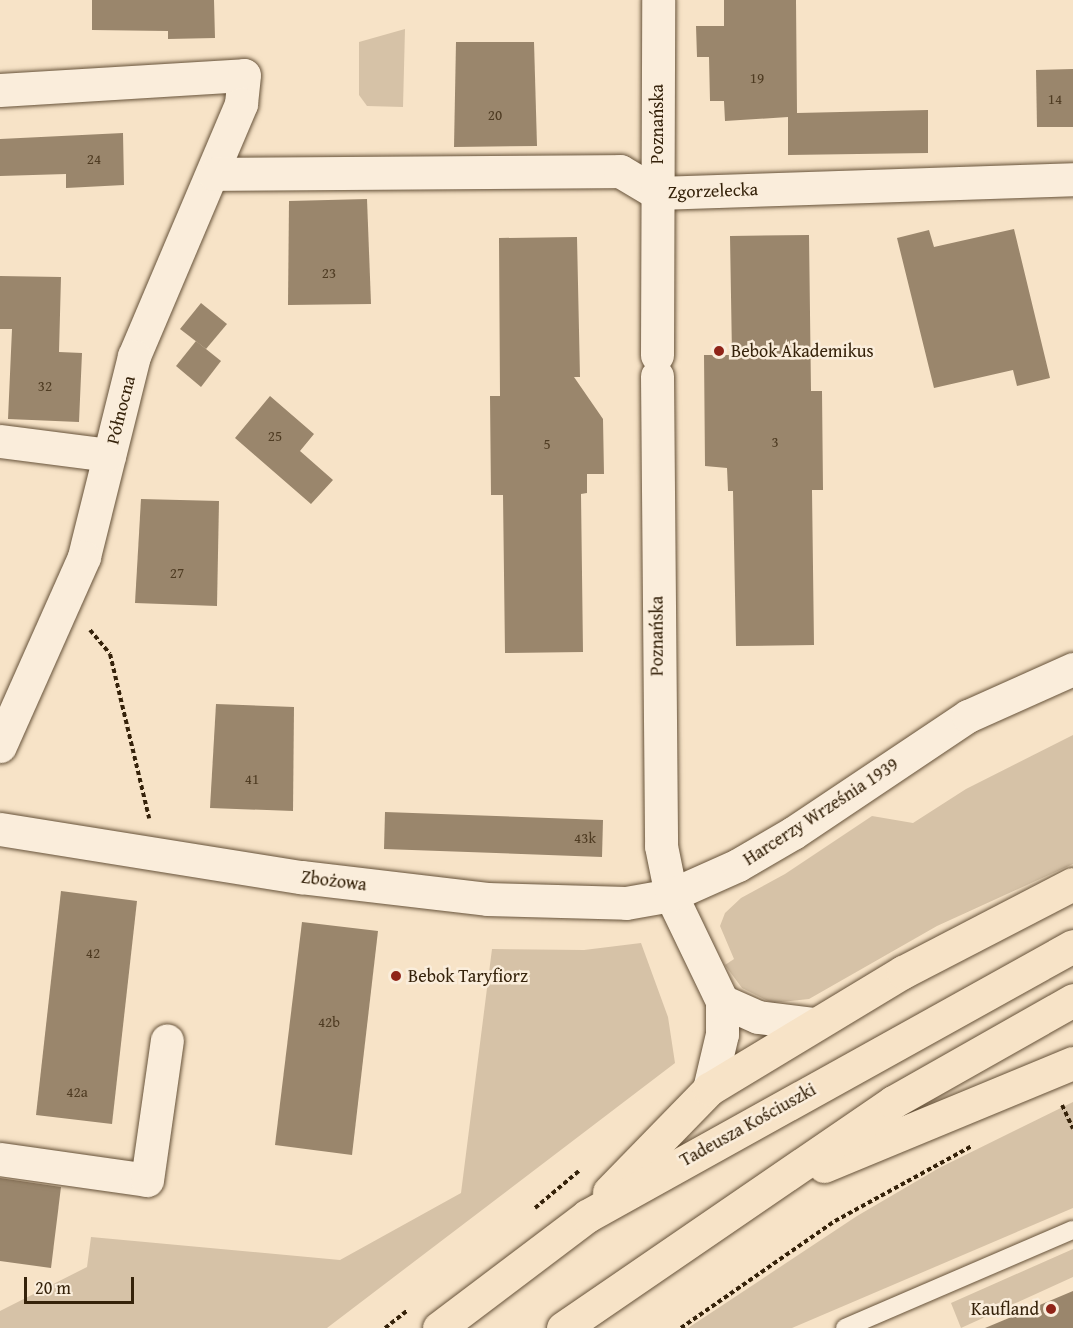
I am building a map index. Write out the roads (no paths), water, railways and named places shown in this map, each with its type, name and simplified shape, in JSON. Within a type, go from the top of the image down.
[{"type":"main road","points":[[587,1216],[709,1089],[813,1024],[903,972],[1073,884]]},
{"type":"main road","name":"Tadeusza Kościuszki","points":[[439,1328],[587,1216],[1073,946]]},
{"type":"main road","points":[[563,1328],[893,1102],[1073,1000]]},
{"type":"main road","points":[[759,1194],[1073,1062]]},
{"type":"street","name":"Poznańska","points":[[658,0],[658,793],[661,846],[671,895]]},
{"type":"street","name":"Północna","points":[[0,90],[244,75],[241,105],[214,174],[134,356],[84,557],[0,746]]},
{"type":"street","name":"Zgorzelecka","points":[[214,174],[620,171],[657,193],[1073,179]]},
{"type":"street","points":[[0,441],[110,455]]},
{"type":"street","name":"Harcerzy Września 1939","points":[[671,895],[738,865],[793,833],[968,716],[1073,669]]},
{"type":"street","name":"Zbożowa","points":[[0,829],[301,877],[487,898],[626,903],[671,895]]},
{"type":"street","points":[[671,895],[722,1001],[721,1044],[709,1089]]},
{"type":"street","points":[[722,1001],[758,1017],[813,1024]]},
{"type":"street","points":[[0,1159],[147,1180],[167,1040]]},
{"type":"lane","points":[[845,1328],[1073,1230]]},
{"type":"place","name":"Bebok Akademikus","points":[[719,351]]},
{"type":"place","name":"Bebok Taryfiorz","points":[[396,976]]},
{"type":"place","name":"Kaufland","points":[[1051,1309]]}]
